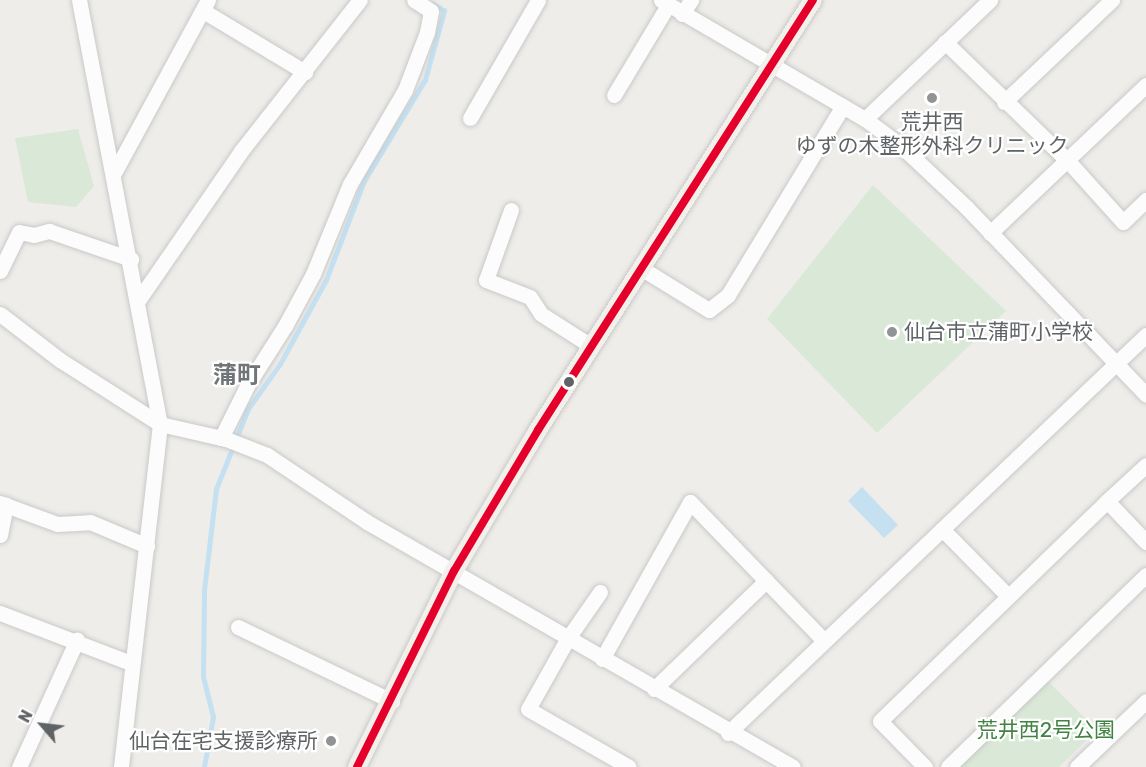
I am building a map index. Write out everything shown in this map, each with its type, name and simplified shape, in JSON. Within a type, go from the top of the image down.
[{"type":"main road","points":[[357,767],[392,701],[454,571],[591,346],[813,0]]},
{"type":"street","points":[[79,0],[139,299],[160,424],[131,663],[121,767]]},
{"type":"street","points":[[139,299],[241,152],[360,0]]},
{"type":"street","points":[[224,439],[248,384],[291,316],[350,184],[405,90],[425,38],[431,10],[414,0]]},
{"type":"street","points":[[470,118],[538,0]]},
{"type":"street","points":[[682,14],[691,0]]},
{"type":"street","points":[[865,119],[990,0]]},
{"type":"street","points":[[1004,102],[1112,0]]},
{"type":"street","points":[[614,96],[664,2],[865,119],[941,181],[1146,395]]},
{"type":"street","points":[[114,173],[207,6],[305,72]]},
{"type":"street","points":[[945,42],[1004,102],[1068,161],[1123,222],[1146,200]]},
{"type":"street","points":[[990,233],[1146,85]]},
{"type":"street","points":[[641,268],[709,310],[728,295],[843,106]]},
{"type":"street","points":[[511,210],[486,280],[530,297],[541,314],[591,346]]},
{"type":"street","points":[[0,271],[19,232],[34,235],[49,231],[131,259]]},
{"type":"street","points":[[0,314],[51,354],[160,424],[224,439],[252,449],[367,522],[728,733],[793,767]]},
{"type":"street","points":[[728,733],[1146,335]]},
{"type":"street","points":[[925,767],[880,721],[1007,595],[1146,465]]},
{"type":"street","points":[[1107,501],[1146,542]]},
{"type":"street","points":[[602,659],[690,502],[824,641]]},
{"type":"street","points":[[0,535],[3,504],[57,524],[90,522],[147,546]]},
{"type":"street","points":[[942,529],[1007,595]]},
{"type":"street","points":[[948,767],[1146,575]]},
{"type":"street","points":[[654,689],[766,581]]},
{"type":"street","points":[[600,592],[568,638],[528,709],[629,767]]},
{"type":"street","points":[[0,613],[77,640],[131,663]]},
{"type":"street","points":[[238,627],[392,701]]},
{"type":"street","points":[[19,767],[77,640]]},
{"type":"street","points":[[1077,767],[1146,701]]},
{"type":"green space","points":[[78,129],[94,186],[76,207],[28,202],[15,138]]},
{"type":"green space","points":[[873,185],[1006,311],[877,433],[767,319]]},
{"type":"green space","name":"荒井西2号公園","points":[[1046,679],[1097,730],[1059,767],[955,767]]},
{"type":"water","points":[[862,487],[898,525],[884,538],[848,501]]},
{"type":"waterway","points":[[204,767],[213,717],[203,677],[204,590],[216,489],[248,409],[280,364],[326,280],[364,181],[425,80],[444,11],[434,5]]},
{"type":"transit line","points":[[357,767],[454,571],[538,430],[813,0]]},
{"type":"place","name":"荒井西 ゆずの木整形外科クリニック","points":[[932,98]]},
{"type":"place","name":"仙台市立蒲町小学校","points":[[892,332]]},
{"type":"place","name":"仙台在宅支援診療所","points":[[331,741]]},
{"type":"district","name":"蒲町","points":[[237,376]]}]
